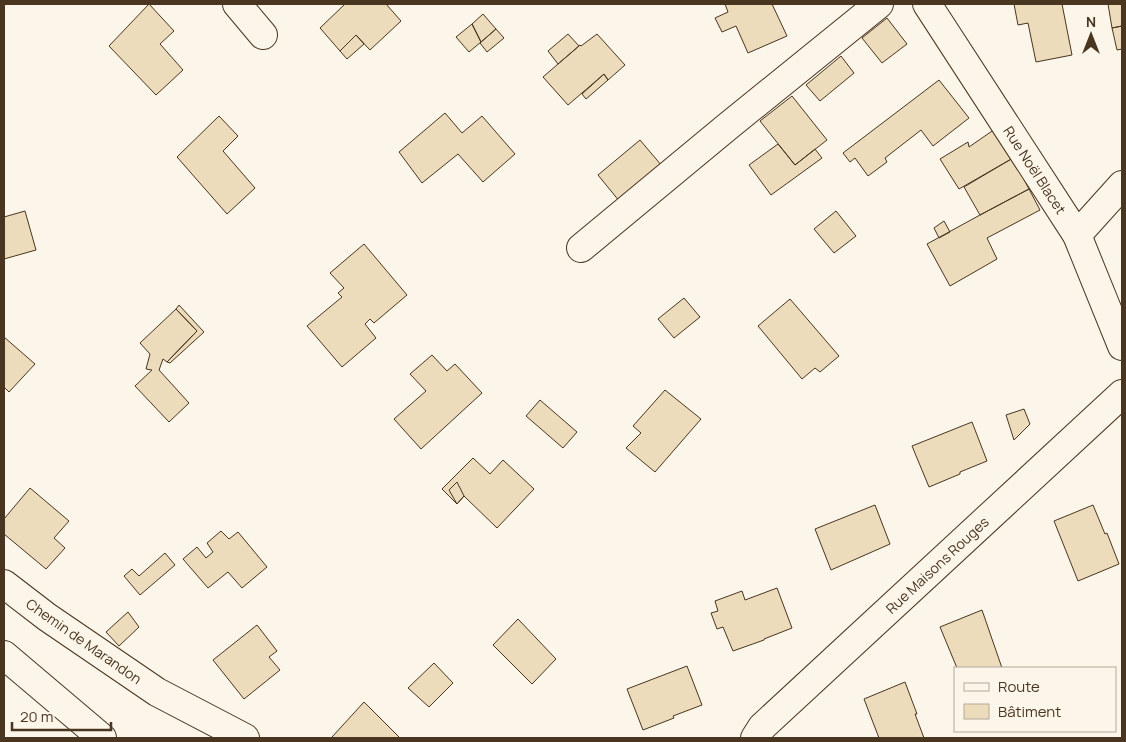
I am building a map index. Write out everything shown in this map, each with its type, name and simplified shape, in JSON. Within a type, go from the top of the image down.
[{"type":"street","points":[[237,4],[263,35]]},
{"type":"street","points":[[581,248],[879,4]]},
{"type":"street","name":"Rue Noël Blacet","points":[[927,4],[1077,235],[1122,346]]},
{"type":"street","points":[[1077,235],[1122,184]]},
{"type":"street","name":"Rue Maisons Rouges","points":[[755,738],[762,727],[1122,394]]},
{"type":"street","name":"Chemin de Marandon","points":[[4,584],[47,617],[157,692],[245,738]]},
{"type":"street","points":[[4,655],[102,738]]},
{"type":"building","points":[[149,4],[174,31],[160,44],[183,70],[156,95],[109,46]]},
{"type":"building","points":[[345,4],[386,4],[401,21],[370,50],[356,35],[340,51],[320,28]]},
{"type":"building","points":[[725,4],[772,4],[787,36],[748,53],[736,26],[722,32],[715,18],[728,12]]},
{"type":"building","points":[[1014,4],[1062,4],[1072,55],[1036,62],[1028,23],[1018,25]]},
{"type":"building","points":[[1108,4],[1122,4],[1122,26],[1112,28]]},
{"type":"building","points":[[483,14],[496,29],[481,42],[472,24]]},
{"type":"building","points":[[887,18],[907,44],[882,63],[862,38]]},
{"type":"building","points":[[472,24],[481,42],[469,52],[456,37]]},
{"type":"building","points":[[1122,26],[1122,49],[1117,50],[1112,28]]},
{"type":"building","points":[[496,29],[504,38],[487,52],[480,43]]},
{"type":"building","points":[[568,34],[579,46],[558,64],[548,51]]},
{"type":"building","points":[[597,34],[625,65],[608,80],[604,74],[568,105],[543,77],[580,45]]},
{"type":"building","points":[[356,35],[364,44],[347,59],[340,51]]},
{"type":"building","points":[[841,56],[854,73],[820,101],[806,85]]},
{"type":"building","points":[[604,74],[608,80],[586,99],[582,94]]},
{"type":"building","points":[[939,80],[969,118],[933,146],[921,130],[885,158],[887,162],[868,176],[855,158],[850,162],[843,153]]},
{"type":"building","points":[[792,96],[827,140],[795,165],[760,121]]},
{"type":"building","points":[[445,113],[462,133],[482,116],[515,154],[483,182],[458,154],[422,183],[399,152]]},
{"type":"building","points":[[219,116],[238,136],[223,151],[255,188],[227,214],[177,157]]},
{"type":"building","points":[[995,129],[1013,158],[959,189],[940,159],[968,142],[969,147]]},
{"type":"building","points":[[640,140],[662,166],[620,202],[598,175]]},
{"type":"building","points":[[778,144],[795,165],[815,149],[822,158],[771,195],[749,165]]},
{"type":"building","points":[[1013,158],[1029,189],[980,215],[964,187]]},
{"type":"building","points":[[1029,189],[1040,210],[987,238],[997,259],[950,286],[927,244]]},
{"type":"building","points":[[25,211],[36,250],[4,259],[4,217]]},
{"type":"building","points":[[836,211],[856,236],[834,253],[814,229]]},
{"type":"building","points":[[944,221],[950,232],[939,238],[934,228]]},
{"type":"building","points":[[364,244],[407,295],[374,323],[370,319],[365,324],[376,338],[342,367],[307,326],[342,297],[338,293],[344,288],[330,273]]},
{"type":"building","points":[[684,298],[700,317],[674,338],[658,319]]},
{"type":"building","points":[[790,299],[839,356],[820,372],[815,368],[802,379],[758,326]]},
{"type":"building","points":[[179,305],[204,332],[170,363],[167,362],[197,331],[176,309]]},
{"type":"building","points":[[176,309],[197,331],[167,362],[163,359],[159,370],[189,403],[169,422],[135,386],[152,370],[146,369],[150,354],[140,343]]},
{"type":"building","points":[[4,337],[35,364],[9,392],[4,387]]},
{"type":"building","points":[[432,355],[447,371],[455,364],[482,393],[421,449],[394,419],[426,391],[410,374]]},
{"type":"building","points":[[665,390],[701,419],[655,472],[626,448],[641,433],[633,426]]},
{"type":"building","points":[[540,400],[577,432],[563,448],[526,416]]},
{"type":"building","points":[[1024,409],[1030,424],[1014,440],[1006,415]]},
{"type":"building","points":[[972,422],[987,461],[929,487],[912,446]]},
{"type":"building","points":[[473,458],[490,474],[503,460],[534,489],[497,528],[464,496],[457,504],[442,489]]},
{"type":"building","points":[[457,482],[464,496],[457,504],[449,490]]},
{"type":"building","points":[[30,488],[69,521],[54,538],[65,548],[46,569],[4,534],[4,519]]},
{"type":"building","points":[[875,505],[890,544],[831,570],[815,529]]},
{"type":"building","points":[[1093,505],[1105,534],[1107,533],[1119,564],[1078,581],[1054,521]]},
{"type":"building","points":[[221,531],[229,539],[238,532],[267,567],[242,588],[228,572],[208,588],[183,559],[197,547],[206,558],[213,552],[207,543]]},
{"type":"building","points":[[165,553],[175,565],[140,595],[124,576],[132,569],[139,576]]},
{"type":"building","points":[[777,588],[792,628],[733,651],[723,627],[717,629],[711,613],[718,611],[715,601],[742,591],[745,600]]},
{"type":"building","points":[[982,610],[1002,667],[957,667],[940,627]]},
{"type":"building","points":[[128,612],[139,627],[119,646],[106,632]]},
{"type":"building","points":[[518,619],[556,659],[532,684],[493,645]]},
{"type":"building","points":[[257,625],[277,651],[269,657],[280,670],[244,699],[213,660]]},
{"type":"building","points":[[434,663],[453,683],[429,707],[408,688]]},
{"type":"building","points":[[687,666],[702,705],[643,730],[627,689]]},
{"type":"building","points":[[905,682],[924,738],[879,738],[864,699]]},
{"type":"building","points":[[364,702],[400,738],[332,737]]}]
